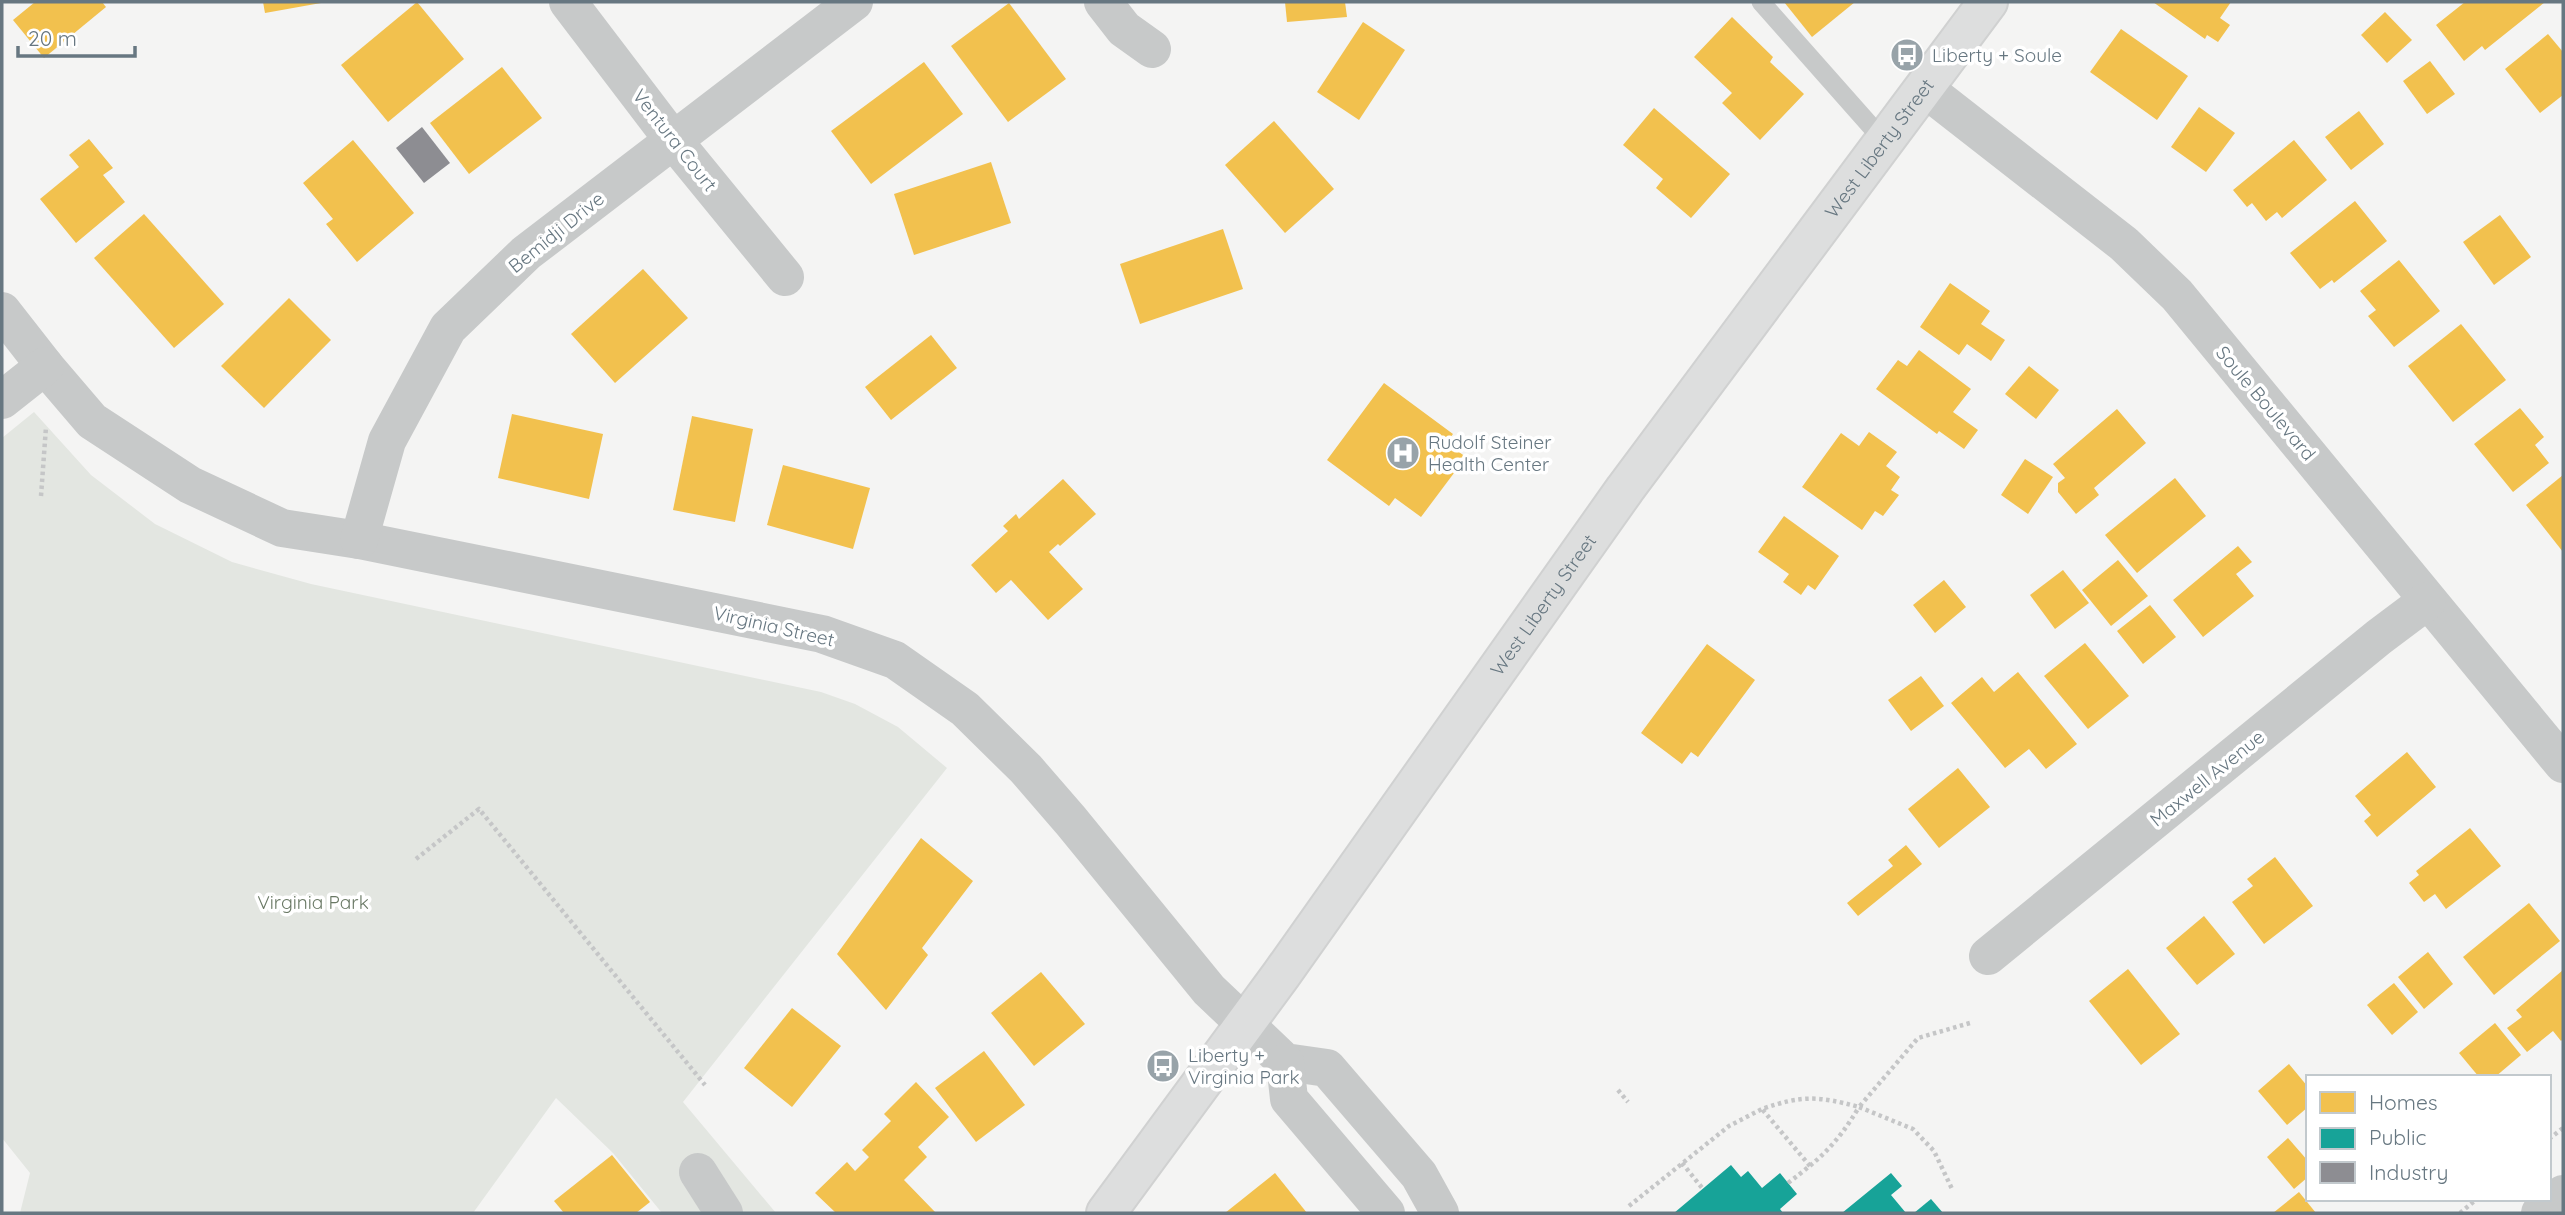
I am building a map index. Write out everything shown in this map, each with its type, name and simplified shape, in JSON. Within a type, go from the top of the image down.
[{"type":"main road","name":"West Liberty Street","points":[[1106,1213],[1245,1025],[1625,489],[1988,2]]},
{"type":"street","name":"Ventura Court","points":[[568,2],[673,140],[785,277]]},
{"type":"street","name":"Bemidji Drive","points":[[359,540],[387,441],[449,328],[526,253],[854,2]]},
{"type":"street","points":[[1103,2],[1124,29],[1152,49]]},
{"type":"street","name":"Soule Boulevard","points":[[1924,88],[2124,244],[2176,295],[2563,764]]},
{"type":"street","name":"Virginia Street","points":[[2,311],[92,421],[190,485],[282,528],[359,540],[821,634],[895,660],[965,709],[1026,769],[1209,990],[1285,1062]]},
{"type":"street","points":[[2,400],[45,366]]},
{"type":"street","name":"Maxwell Avenue","points":[[1988,956],[2379,636],[2427,601]]},
{"type":"street","points":[[1385,1213],[1289,1099],[1285,1062],[1326,1068],[1419,1175],[1440,1213]]},
{"type":"street","points":[[698,1172],[724,1213]]},
{"type":"street","points":[[2540,1213],[2563,1194]]},
{"type":"lane","points":[[1761,2],[1884,141]]},
{"type":"path","points":[[41,496],[47,419]]},
{"type":"path","points":[[416,859],[479,808],[705,1085]]},
{"type":"path","points":[[1788,1183],[1843,1135],[1859,1107],[1918,1038],[1970,1023]]},
{"type":"path","points":[[1618,1090],[1628,1102]]},
{"type":"path","points":[[1629,1206],[1729,1126],[1762,1109],[1789,1100],[1824,1097],[1859,1107],[1913,1129],[1934,1151],[1953,1191]]},
{"type":"path","points":[[1762,1109],[1810,1166]]},
{"type":"path","points":[[1682,1163],[1703,1189]]},
{"type":"path","points":[[2460,1213],[2475,1201]]},
{"type":"green space","name":"Virginia Park","points":[[34,412],[91,475],[155,524],[232,562],[311,584],[821,692],[855,704],[898,727],[947,768],[683,1102],[776,1213],[662,1213],[613,1153],[556,1098],[473,1213],[20,1213],[30,1173],[2,1138],[2,438]]},
{"type":"building: Homes","points":[[35,2],[102,2],[106,7],[44,58],[13,20]]},
{"type":"building: Homes","points":[[263,2],[321,2],[321,3],[265,13]]},
{"type":"building: Homes","points":[[417,2],[464,59],[388,122],[341,65]]},
{"type":"building: Homes","points":[[1285,2],[1345,2],[1347,17],[1287,22]]},
{"type":"building: Homes","points":[[1784,2],[1855,2],[1812,37]]},
{"type":"building: Homes","points":[[2153,2],[2231,2],[2220,18],[2230,25],[2218,42],[2207,35],[2205,39]]},
{"type":"building: Homes","points":[[2465,2],[2545,2],[2485,50],[2482,46],[2464,61],[2436,25]]},
{"type":"building: Homes","points":[[1009,3],[1066,79],[1008,122],[951,46]]},
{"type":"building: Homes","points":[[2385,12],[2412,40],[2387,63],[2361,35]]},
{"type":"building: Homes","points":[[1732,17],[1773,57],[1770,62],[1804,94],[1760,140],[1722,103],[1732,93],[1694,57]]},
{"type":"building: Homes","points":[[1363,22],[1405,50],[1359,120],[1317,92]]},
{"type":"building: Homes","points":[[2121,29],[2188,76],[2157,120],[2090,72]]},
{"type":"building: Homes","points":[[2548,34],[2563,52],[2563,95],[2540,113],[2505,69]]},
{"type":"building: Homes","points":[[2430,61],[2455,94],[2427,114],[2403,81]]},
{"type":"building: Homes","points":[[924,62],[963,114],[871,184],[831,131]]},
{"type":"building: Homes","points":[[502,67],[542,118],[469,174],[430,123]]},
{"type":"building: Homes","points":[[2199,107],[2235,133],[2206,172],[2171,147]]},
{"type":"building: Homes","points":[[1654,108],[1730,174],[1691,218],[1656,188],[1663,179],[1623,145]]},
{"type":"building: Homes","points":[[2359,111],[2384,144],[2351,170],[2325,137]]},
{"type":"building: Homes","points":[[1274,121],[1334,189],[1285,233],[1225,165]]},
{"type":"building: Homes","points":[[89,139],[113,168],[103,175],[125,202],[76,243],[40,199],[79,167],[69,155]]},
{"type":"building: Homes","points":[[353,140],[414,213],[357,262],[326,224],[333,219],[303,183]]},
{"type":"building: Homes","points":[[2294,140],[2327,180],[2282,218],[2277,212],[2266,221],[2252,203],[2247,207],[2233,190]]},
{"type":"building: Homes","points":[[991,162],[1011,223],[914,255],[894,194]]},
{"type":"building: Homes","points":[[2355,201],[2387,241],[2334,283],[2332,280],[2320,289],[2290,253]]},
{"type":"building: Homes","points":[[144,214],[224,304],[174,348],[94,258]]},
{"type":"building: Homes","points":[[2500,215],[2531,257],[2494,285],[2463,242]]},
{"type":"building: Homes","points":[[1223,229],[1243,289],[1140,324],[1120,264]]},
{"type":"building: Homes","points":[[2399,260],[2440,311],[2394,347],[2368,316],[2376,310],[2360,291]]},
{"type":"building: Homes","points":[[643,269],[688,318],[615,383],[571,334]]},
{"type":"building: Homes","points":[[1950,283],[1990,311],[1981,324],[2005,340],[1991,361],[1967,344],[1959,355],[1920,327]]},
{"type":"building: Homes","points":[[289,298],[331,340],[264,408],[221,366]]},
{"type":"building: Homes","points":[[2461,324],[2506,380],[2453,422],[2408,366]]},
{"type":"building: Homes","points":[[931,335],[957,368],[891,420],[865,387]]},
{"type":"building: Homes","points":[[1919,350],[1971,389],[1953,412],[1978,430],[1964,449],[1939,431],[1937,434],[1876,389],[1898,360],[1907,366]]},
{"type":"building: Homes","points":[[2029,366],[2059,390],[2036,419],[2005,394]]},
{"type":"building: Homes","points":[[1384,383],[1453,434],[1446,443],[1466,457],[1421,517],[1395,498],[1389,506],[1327,460]]},
{"type":"building: Homes","points":[[2520,408],[2544,437],[2535,445],[2549,463],[2513,492],[2474,444]]},
{"type":"building: Homes","points":[[2117,409],[2146,443],[2094,488],[2099,495],[2076,514],[2058,492],[2058,483],[2065,478],[2053,464]]},
{"type":"building: Homes","points":[[512,414],[603,434],[589,499],[498,478]]},
{"type":"building: Homes","points":[[692,416],[753,429],[735,522],[673,510]]},
{"type":"building: Homes","points":[[1869,432],[1897,452],[1886,466],[1900,477],[1891,490],[1899,495],[1883,516],[1875,511],[1862,530],[1802,487],[1841,433],[1859,446]]},
{"type":"building: Homes","points":[[2025,459],[2053,477],[2028,514],[2001,495]]},
{"type":"building: Homes","points":[[783,465],[870,488],[853,549],[767,525]]},
{"type":"building: Homes","points":[[2563,475],[2563,552],[2526,505]]},
{"type":"building: Homes","points":[[2175,478],[2206,516],[2137,573],[2105,535]]},
{"type":"building: Homes","points":[[1063,479],[1096,514],[1060,546],[1058,544],[1049,552],[1083,589],[1048,620],[1011,580],[996,593],[971,565],[1008,531],[1003,526],[1016,514],[1019,519]]},
{"type":"building: Homes","points":[[1784,516],[1839,556],[1815,590],[1808,585],[1801,595],[1783,582],[1789,574],[1758,552]]},
{"type":"building: Homes","points":[[2238,546],[2252,562],[2236,574],[2254,596],[2203,637],[2173,600]]},
{"type":"building: Homes","points":[[2118,560],[2148,596],[2111,626],[2082,590]]},
{"type":"building: Homes","points":[[2063,570],[2089,603],[2055,629],[2030,595]]},
{"type":"building: Homes","points":[[1944,580],[1966,607],[1935,633],[1913,605]]},
{"type":"building: Homes","points":[[2150,605],[2176,637],[2143,664],[2117,631]]},
{"type":"building: Homes","points":[[2085,643],[2129,696],[2088,729],[2044,676]]},
{"type":"building: Homes","points":[[1707,644],[1755,680],[1698,757],[1691,752],[1682,764],[1641,733]]},
{"type":"building: Homes","points":[[2018,672],[2077,744],[2046,769],[2029,749],[2005,768],[1951,703],[1982,677],[1994,692]]},
{"type":"building: Homes","points":[[1921,676],[1944,706],[1911,731],[1888,700]]},
{"type":"building: Homes","points":[[2407,752],[2436,787],[2377,837],[2364,821],[2371,815],[2355,796]]},
{"type":"building: Homes","points":[[1958,768],[1990,807],[1939,848],[1908,809]]},
{"type":"building: Homes","points":[[2470,828],[2501,866],[2446,909],[2435,894],[2424,902],[2409,883],[2419,875],[2416,871]]},
{"type":"building: Homes","points":[[921,838],[973,881],[922,948],[928,955],[886,1010],[837,954]]},
{"type":"building: Homes","points":[[1906,845],[1922,864],[1858,916],[1847,903],[1893,866],[1888,860]]},
{"type":"building: Homes","points":[[2275,857],[2313,906],[2264,944],[2232,902],[2253,886],[2247,879]]},
{"type":"building: Homes","points":[[2529,903],[2560,941],[2494,995],[2463,957]]},
{"type":"building: Homes","points":[[2204,916],[2235,954],[2197,985],[2166,948]]},
{"type":"building: Homes","points":[[2428,952],[2453,984],[2424,1009],[2398,977]]},
{"type":"building: Homes","points":[[2128,969],[2180,1034],[2141,1065],[2089,1001]]},
{"type":"building: Homes","points":[[2563,970],[2563,1039],[2561,1041],[2553,1031],[2527,1052],[2507,1028],[2522,1017],[2516,1010]]},
{"type":"building: Homes","points":[[1041,972],[1085,1024],[1034,1066],[991,1013]]},
{"type":"building: Homes","points":[[2394,983],[2418,1012],[2392,1035],[2367,1005]]},
{"type":"building: Homes","points":[[792,1008],[841,1046],[792,1107],[744,1068]]},
{"type":"building: Homes","points":[[2495,1023],[2521,1055],[2497,1075],[2477,1075],[2459,1053]]},
{"type":"building: Homes","points":[[984,1051],[1025,1105],[976,1142],[935,1088]]},
{"type":"building: Homes","points":[[2289,1064],[2306,1085],[2306,1109],[2287,1125],[2258,1091]]},
{"type":"building: Homes","points":[[916,1082],[949,1117],[918,1147],[927,1157],[904,1180],[936,1213],[836,1213],[815,1193],[847,1162],[855,1171],[869,1157],[862,1150],[891,1121],[884,1114]]},
{"type":"building: Homes","points":[[2288,1138],[2306,1159],[2306,1179],[2294,1189],[2267,1157]]},
{"type":"building: Homes","points":[[612,1155],[650,1202],[636,1213],[564,1213],[554,1201]]},
{"type":"building: Homes","points":[[1275,1173],[1307,1213],[1225,1213]]},
{"type":"building: Homes","points":[[2299,1192],[2316,1213],[2273,1213]]},
{"type":"building: Public","points":[[1731,1165],[1741,1177],[1748,1171],[1762,1188],[1780,1173],[1797,1194],[1780,1209],[1783,1213],[1674,1213]]},
{"type":"building: Public","points":[[1891,1173],[1902,1186],[1891,1195],[1906,1213],[1842,1213]]},
{"type":"building: Public","points":[[1931,1199],[1943,1213],[1914,1213]]},
{"type":"building: Industry","points":[[422,127],[450,163],[424,183],[396,148]]},
{"type":"place","name":"Liberty + Soule","points":[[1907,55]]},
{"type":"place","name":"Rudolf Steiner Health Center","points":[[1403,453]]},
{"type":"place","name":"Liberty + Virginia Park","points":[[1163,1066]]}]
